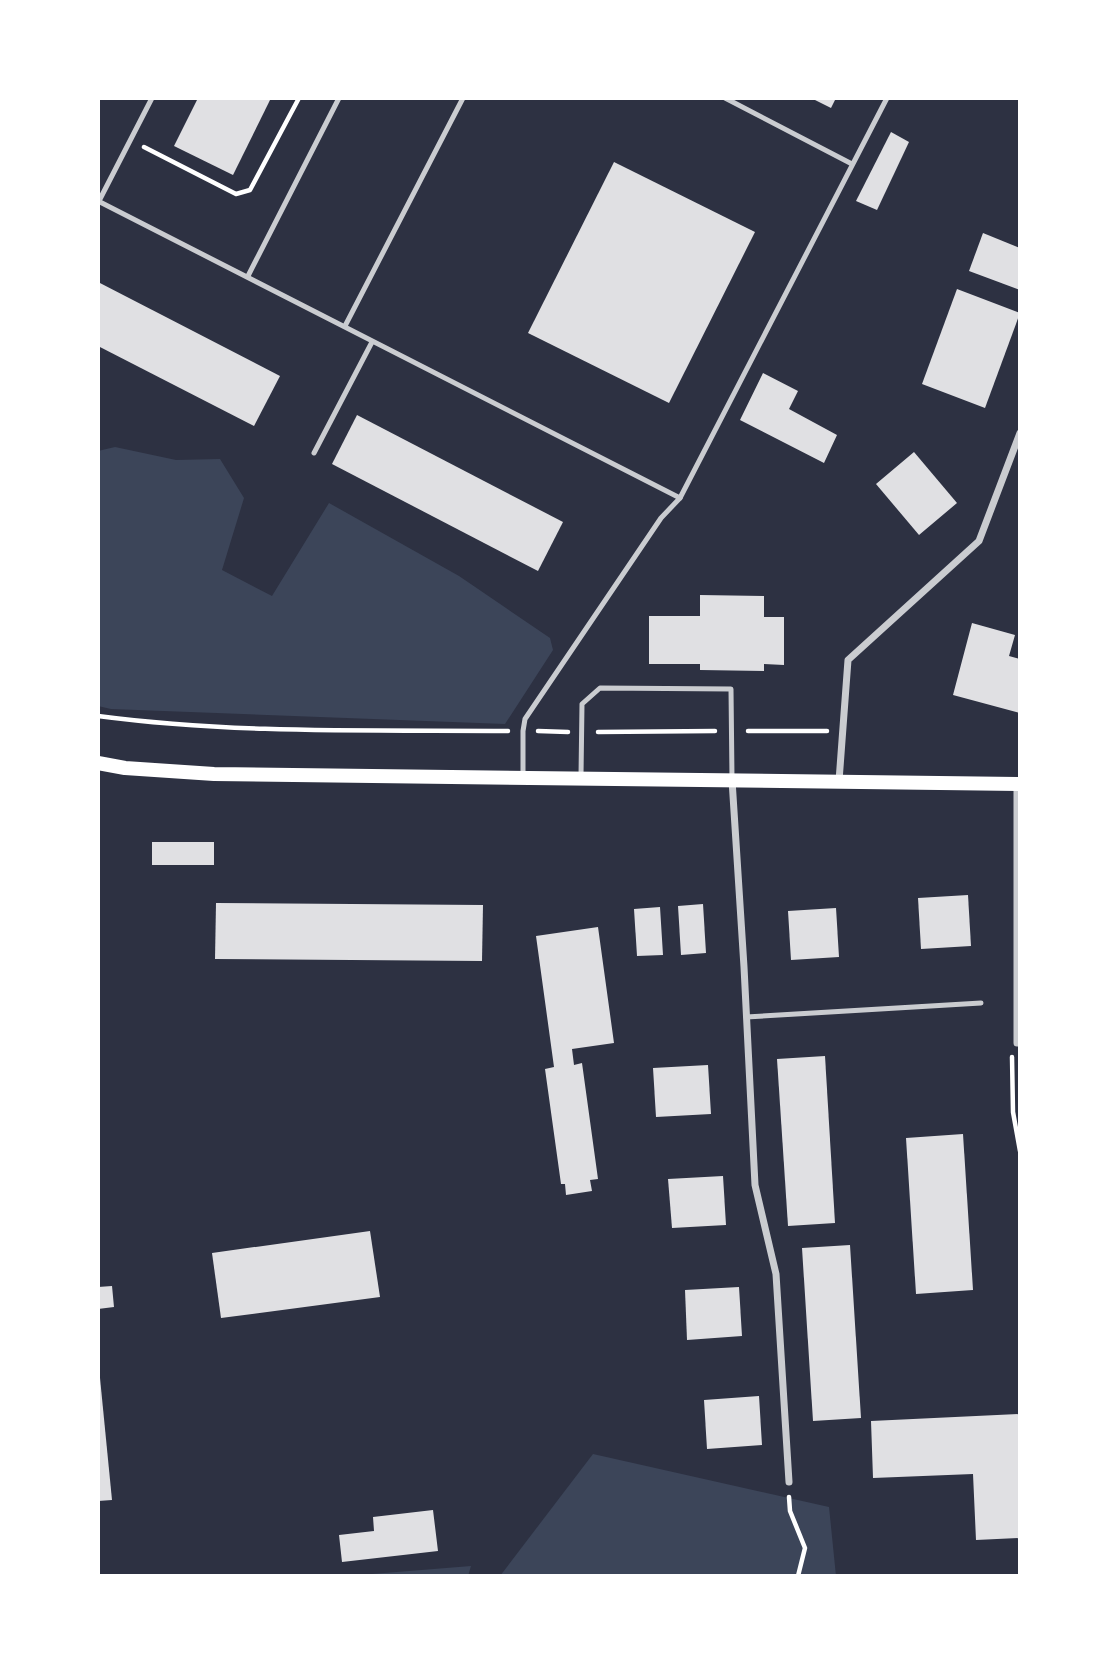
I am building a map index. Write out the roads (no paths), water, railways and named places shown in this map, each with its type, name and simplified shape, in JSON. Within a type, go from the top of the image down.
[{"type":"main road","points":[[98,763],[125,768],[214,774],[1018,784]]},
{"type":"street","points":[[839,781],[848,660],[979,541],[1020,433]]},
{"type":"street","points":[[732,780],[755,1185],[776,1274],[789,1482]]},
{"type":"street","points":[[1018,784],[1019,1043]]},
{"type":"lane","points":[[152,98],[99,201],[680,498]]},
{"type":"lane","points":[[248,276],[340,98]]},
{"type":"lane","points":[[345,326],[463,98]]},
{"type":"lane","points":[[725,98],[852,164]]},
{"type":"lane","points":[[523,778],[525,719],[661,518],[680,498],[887,98]]},
{"type":"lane","points":[[314,453],[372,342]]},
{"type":"lane","points":[[580,779],[582,704],[600,688],[731,689],[732,780]]},
{"type":"lane","points":[[746,1017],[981,1003]]}]
